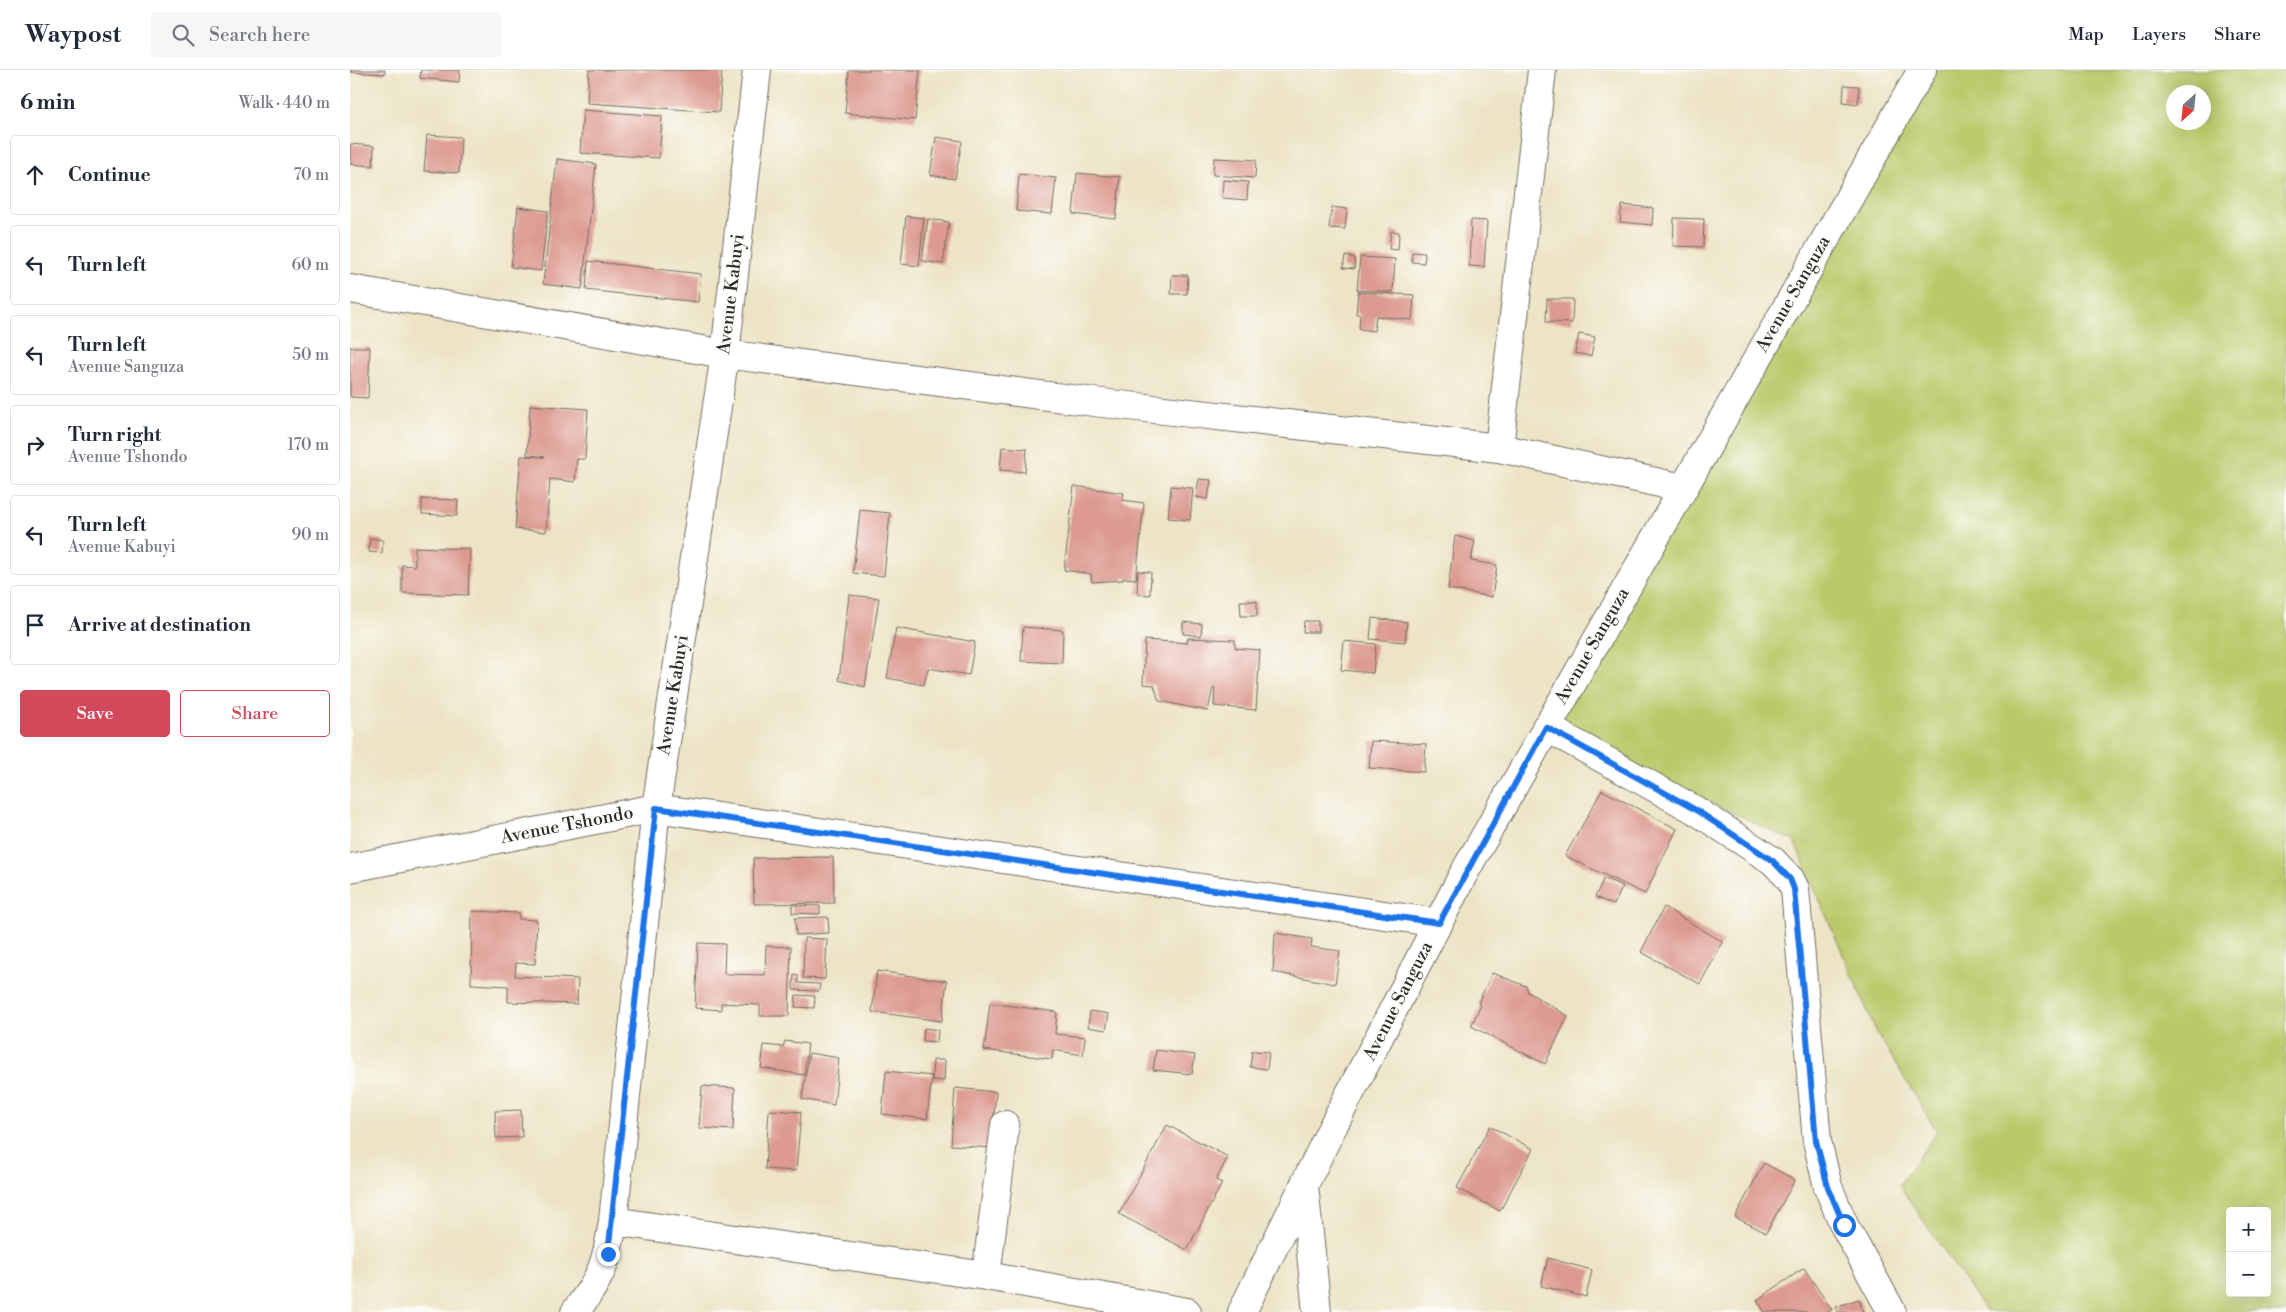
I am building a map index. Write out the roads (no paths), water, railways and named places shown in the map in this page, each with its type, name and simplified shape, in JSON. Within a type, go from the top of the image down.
[{"type":"street","name":"Avenue Kabuyi","points":[[575,1312],[594,1287],[608,1254],[613,1221],[656,808],[724,354],[756,70]]},
{"type":"street","points":[[1500,448],[1542,70]]},
{"type":"street","name":"Avenue Sanguza","points":[[1242,1312],[1304,1186],[1439,923],[1546,727],[1922,70]]},
{"type":"street","points":[[350,289],[724,354],[1102,403],[1500,448],[1682,488]]},
{"type":"street","points":[[1546,727],[1696,810],[1773,861],[1790,879],[1794,889],[1816,1141],[1828,1187],[1844,1225],[1892,1312]]},
{"type":"street","name":"Avenue Tshondo","points":[[350,868],[656,808],[1439,923]]},
{"type":"street","points":[[986,1276],[1005,1125]]},
{"type":"street","points":[[1304,1186],[1317,1312]]},
{"type":"street","points":[[613,1221],[986,1276],[1187,1312]]}]
